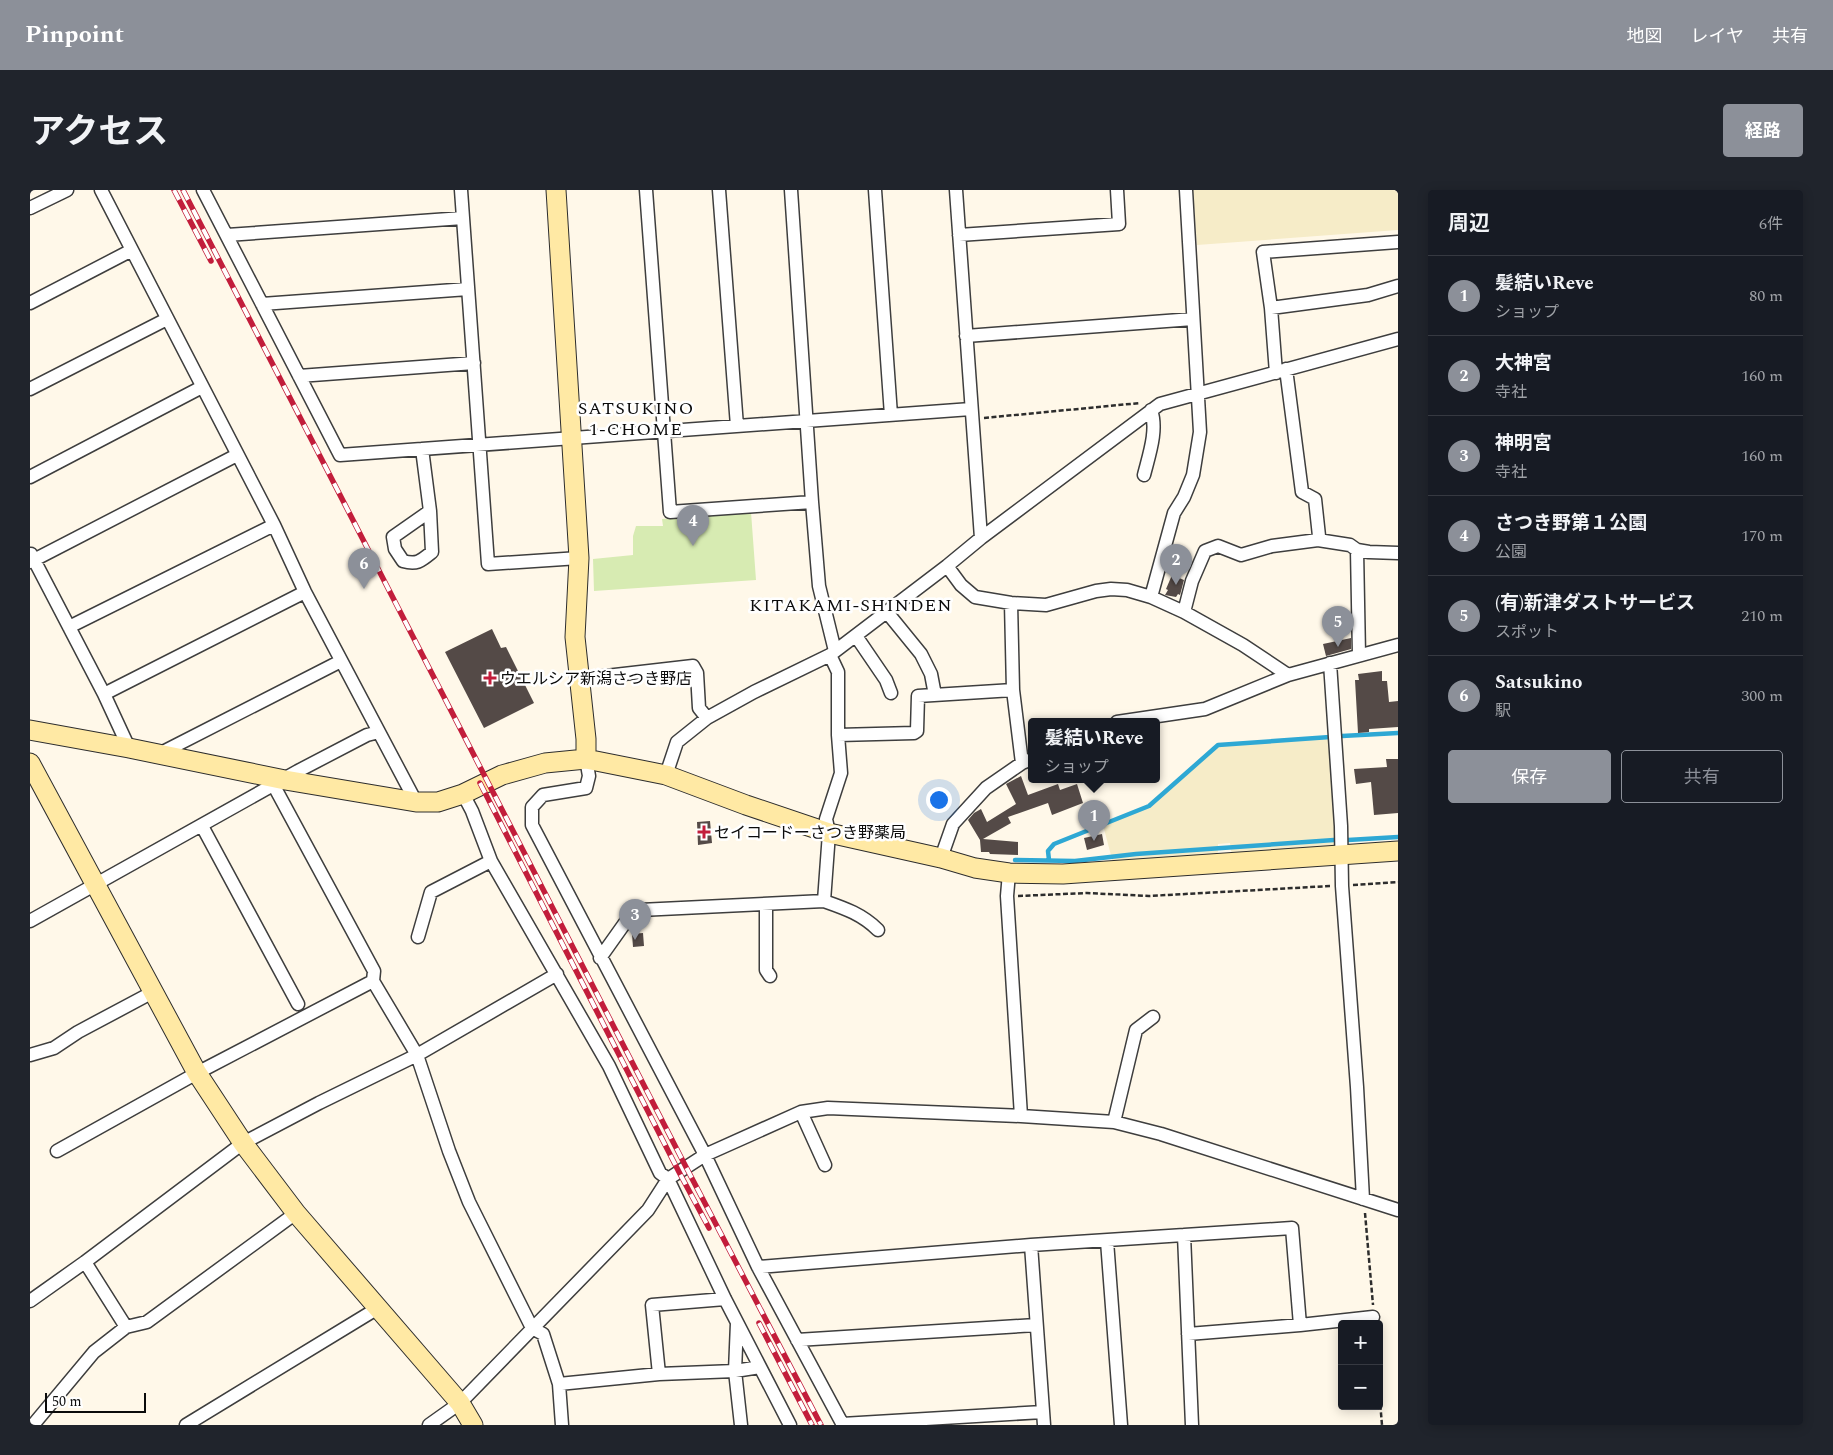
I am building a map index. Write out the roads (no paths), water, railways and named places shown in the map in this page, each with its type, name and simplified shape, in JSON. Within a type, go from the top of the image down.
[{"type":"street","points":[[30,208],[67,190]]},
{"type":"street","points":[[101,190],[274,525],[341,661],[416,802]]},
{"type":"street","points":[[203,190],[340,455],[971,409]]},
{"type":"street","points":[[461,190],[488,564],[579,558]]},
{"type":"street","points":[[556,190],[579,558],[575,637],[589,776],[586,788],[543,795],[532,807],[532,825],[600,958],[705,1155],[758,1267],[842,1424],[1043,1412]]},
{"type":"street","points":[[646,190],[670,512],[812,502]]},
{"type":"street","points":[[718,190],[737,426]]},
{"type":"street","points":[[791,190],[819,586],[832,653],[838,672],[838,735],[841,773],[826,819],[829,833],[824,901]]},
{"type":"street","points":[[875,190],[891,415]]},
{"type":"street","points":[[956,190],[981,538]]},
{"type":"street","points":[[959,235],[1119,224],[1117,190]]},
{"type":"street","points":[[1151,597],[1174,513],[1184,497],[1193,475],[1200,432],[1186,190]]},
{"type":"street","points":[[227,235],[463,218]]},
{"type":"street","points":[[1318,540],[1320,536],[1315,499],[1302,492],[1263,252],[1398,242]]},
{"type":"street","points":[[30,303],[132,250]]},
{"type":"street","points":[[1271,308],[1368,295],[1398,286]]},
{"type":"street","points":[[262,304],[468,289]]},
{"type":"street","points":[[30,389],[166,319]]},
{"type":"street","points":[[966,336],[1193,319]]},
{"type":"street","points":[[666,774],[677,742],[707,718],[832,653],[981,538],[1160,404],[1398,338]]},
{"type":"street","points":[[298,376],[474,363]]},
{"type":"street","points":[[30,477],[202,387]]},
{"type":"street","points":[[1144,475],[1152,445],[1153,418],[1151,410]]},
{"type":"street","points":[[422,449],[430,511]]},
{"type":"street","points":[[129,748],[104,694],[31,558],[237,455]]},
{"type":"street","points":[[69,627],[274,525]]},
{"type":"street","points":[[1184,612],[1192,581],[1205,551],[1218,546],[1241,555],[1272,546],[1318,540],[1350,545],[1357,550],[1398,553]]},
{"type":"street","points":[[1357,550],[1359,654]]},
{"type":"street","points":[[947,566],[962,585],[975,597],[1010,603],[1046,605],[1096,591],[1111,589],[1127,590],[1151,597],[1184,612],[1288,675]]},
{"type":"street","points":[[104,694],[306,592]]},
{"type":"street","points":[[940,858],[954,824],[986,788],[1027,761],[1012,690],[1010,603]]},
{"type":"street","points":[[886,611],[920,654],[931,674],[935,695]]},
{"type":"street","points":[[856,636],[886,680],[891,693]]},
{"type":"street","points":[[1144,718],[1204,709],[1288,675],[1359,654],[1398,645]]},
{"type":"street","points":[[157,755],[341,661]]},
{"type":"street","points":[[1330,663],[1341,826],[1342,886],[1357,1087],[1363,1199]]},
{"type":"street","points":[[580,679],[693,666],[697,673],[699,708],[707,718]]},
{"type":"street","points":[[838,735],[914,733],[917,731],[918,696],[1012,690]]},
{"type":"street","points":[[30,730],[129,748],[279,783],[416,802],[438,802],[464,794],[502,775],[544,762],[586,759],[666,774],[746,805],[829,833],[940,858],[975,868],[1009,873],[1063,874],[1398,851]]},
{"type":"street","points":[[30,921],[298,771],[367,735],[379,732]]},
{"type":"street","points":[[30,763],[197,1073],[244,1143],[296,1213],[460,1403],[474,1425]]},
{"type":"street","points":[[279,783],[374,972],[373,981],[417,1055],[449,1151],[469,1202],[532,1328],[543,1334],[559,1384],[562,1425]]},
{"type":"street","points":[[464,794],[492,861],[609,1066],[660,1173],[668,1179],[725,1299],[790,1425]]},
{"type":"street","points":[[202,826],[298,1004]]},
{"type":"street","points":[[418,937],[431,892],[492,861]]},
{"type":"street","points":[[1009,873],[1007,896],[1021,1116]]},
{"type":"street","points":[[600,958],[627,920],[640,910],[824,901],[868,920],[878,930]]},
{"type":"street","points":[[766,904],[766,970],[770,976]]},
{"type":"street","points":[[30,1301],[244,1143],[319,1103],[417,1055],[557,974]]},
{"type":"street","points":[[57,1151],[197,1073],[373,981]]},
{"type":"street","points":[[30,1055],[54,1048],[78,1032],[153,992]]},
{"type":"street","points":[[1114,1122],[1136,1030],[1153,1017]]},
{"type":"street","points":[[429,1425],[460,1403],[648,1210],[668,1179],[705,1155],[801,1112],[828,1108],[1114,1122],[1161,1134],[1398,1210]]},
{"type":"street","points":[[801,1112],[825,1165]]},
{"type":"street","points":[[33,1425],[94,1352],[126,1327],[147,1322],[296,1213]]},
{"type":"street","points":[[758,1267],[1031,1245],[1292,1228],[1300,1326]]},
{"type":"street","points":[[1184,1235],[1192,1425]]},
{"type":"street","points":[[1107,1241],[1121,1425]]},
{"type":"street","points":[[1031,1245],[1044,1425]]},
{"type":"street","points":[[85,1262],[126,1327]]},
{"type":"street","points":[[658,1374],[652,1306],[725,1299]]},
{"type":"street","points":[[186,1425],[378,1308]]},
{"type":"street","points":[[1188,1334],[1300,1326],[1373,1318]]},
{"type":"street","points":[[737,1321],[735,1371],[741,1425]]},
{"type":"street","points":[[797,1340],[1036,1325]]},
{"type":"street","points":[[559,1384],[658,1374],[735,1371],[760,1367]]},
{"type":"waterway","points":[[1342,736],[1398,733]]},
{"type":"waterway","points":[[1049,860],[1048,851],[1054,844],[1149,806],[1218,745],[1330,737]]},
{"type":"waterway","points":[[1348,840],[1398,837]]},
{"type":"waterway","points":[[1015,860],[1075,861],[1136,854],[1334,840]]},
{"type":"railway","points":[[174,190],[211,261]]},
{"type":"railway","points":[[183,190],[686,1167],[821,1425]]},
{"type":"railway","points":[[480,783],[709,1228]]},
{"type":"railway","points":[[759,1323],[812,1425]]},
{"type":"place","name":"さつき野第１公園","points":[[693,546]]},
{"type":"place","name":"大神宮","points":[[1176,585]]},
{"type":"place","name":"Satsukino","points":[[364,589]]},
{"type":"place","name":"(有)新津ダストサービス","points":[[1338,647]]},
{"type":"place","name":"ウエルシア新潟さつき野店","points":[[490,678]]},
{"type":"place","name":"セイコードーさつき野薬局","points":[[704,832]]},
{"type":"place","name":"髪結いReve","points":[[1094,841]]},
{"type":"place","name":"神明宮","points":[[635,940]]},
{"type":"district","name":"SATSUKINO 1-CHOME","points":[[636,418]]},
{"type":"district","name":"KITAKAMI-SHINDEN","points":[[851,605]]}]
